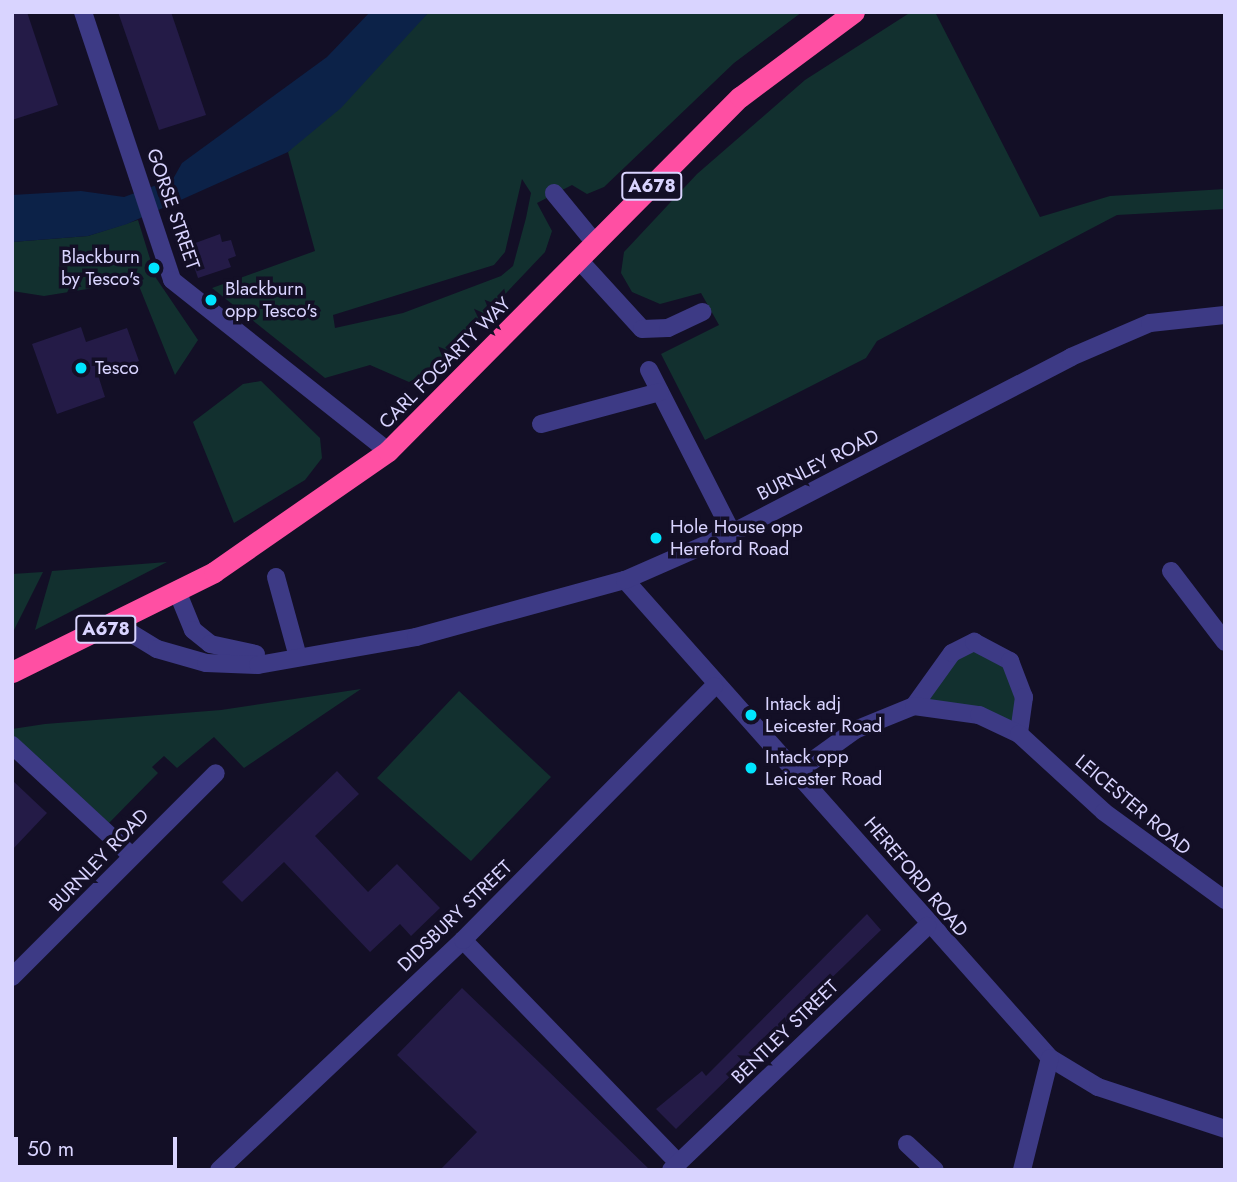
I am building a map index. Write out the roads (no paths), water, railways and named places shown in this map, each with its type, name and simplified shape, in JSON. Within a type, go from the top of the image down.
[{"type":"highway","name":"CARL FOGARTY WAY","points":[[12,672],[116,624],[177,592],[388,452],[740,97],[854,12]]},
{"type":"street","name":"GORSE STREET","points":[[83,12],[172,279],[388,452]]},
{"type":"street","points":[[554,193],[595,243]]},
{"type":"street","points":[[579,260],[642,329],[668,328],[702,312]]},
{"type":"street","name":"BURNLEY ROAD","points":[[116,624],[157,649],[206,663],[258,665],[415,637],[625,580],[732,533],[1071,357],[1150,323],[1225,315]]},
{"type":"street","points":[[649,370],[732,533]]},
{"type":"street","points":[[541,424],[660,392]]},
{"type":"street","points":[[1171,571],[1225,642]]},
{"type":"street","points":[[276,577],[298,657]]},
{"type":"street","name":"HEREFORD ROAD","points":[[625,580],[713,686],[798,771],[928,926],[1050,1058],[1098,1087],[1225,1129]]},
{"type":"street","name":"BURNLEY ROAD","points":[[177,592],[193,630],[210,644],[298,657]]},
{"type":"street","points":[[798,771],[855,730],[914,706],[952,653],[974,642],[1010,661],[1024,697],[1019,734]]},
{"type":"street","name":"DIDSBURY STREET","points":[[219,1170],[463,940],[713,686]]},
{"type":"street","name":"LEICESTER ROAD","points":[[914,706],[979,715],[1019,734],[1104,812],[1225,900]]},
{"type":"street","points":[[12,745],[132,856]]},
{"type":"street","name":"BURNLEY ROAD","points":[[12,977],[216,773]]},
{"type":"street","name":"BENTLEY STREET","points":[[675,1166],[928,926]]},
{"type":"street","points":[[463,940],[675,1166]]},
{"type":"street","points":[[1022,1170],[1050,1058]]},
{"type":"street","points":[[907,1144],[935,1170]]},
{"type":"water","points":[[370,12],[429,12],[341,108],[288,152],[127,224],[88,236],[12,242],[12,195],[81,191],[124,197],[173,179],[182,163],[327,57]]},
{"type":"place","name":"Blackburn by Tesco's","points":[[154,268]]},
{"type":"place","name":"Blackburn opp Tesco's","points":[[211,300]]},
{"type":"place","name":"Tesco","points":[[81,368]]},
{"type":"place","name":"Hole House opp Hereford Road","points":[[656,538]]},
{"type":"place","name":"Intack adj Leicester Road","points":[[751,715]]},
{"type":"place","name":"Intack opp Leicester Road","points":[[751,768]]}]
